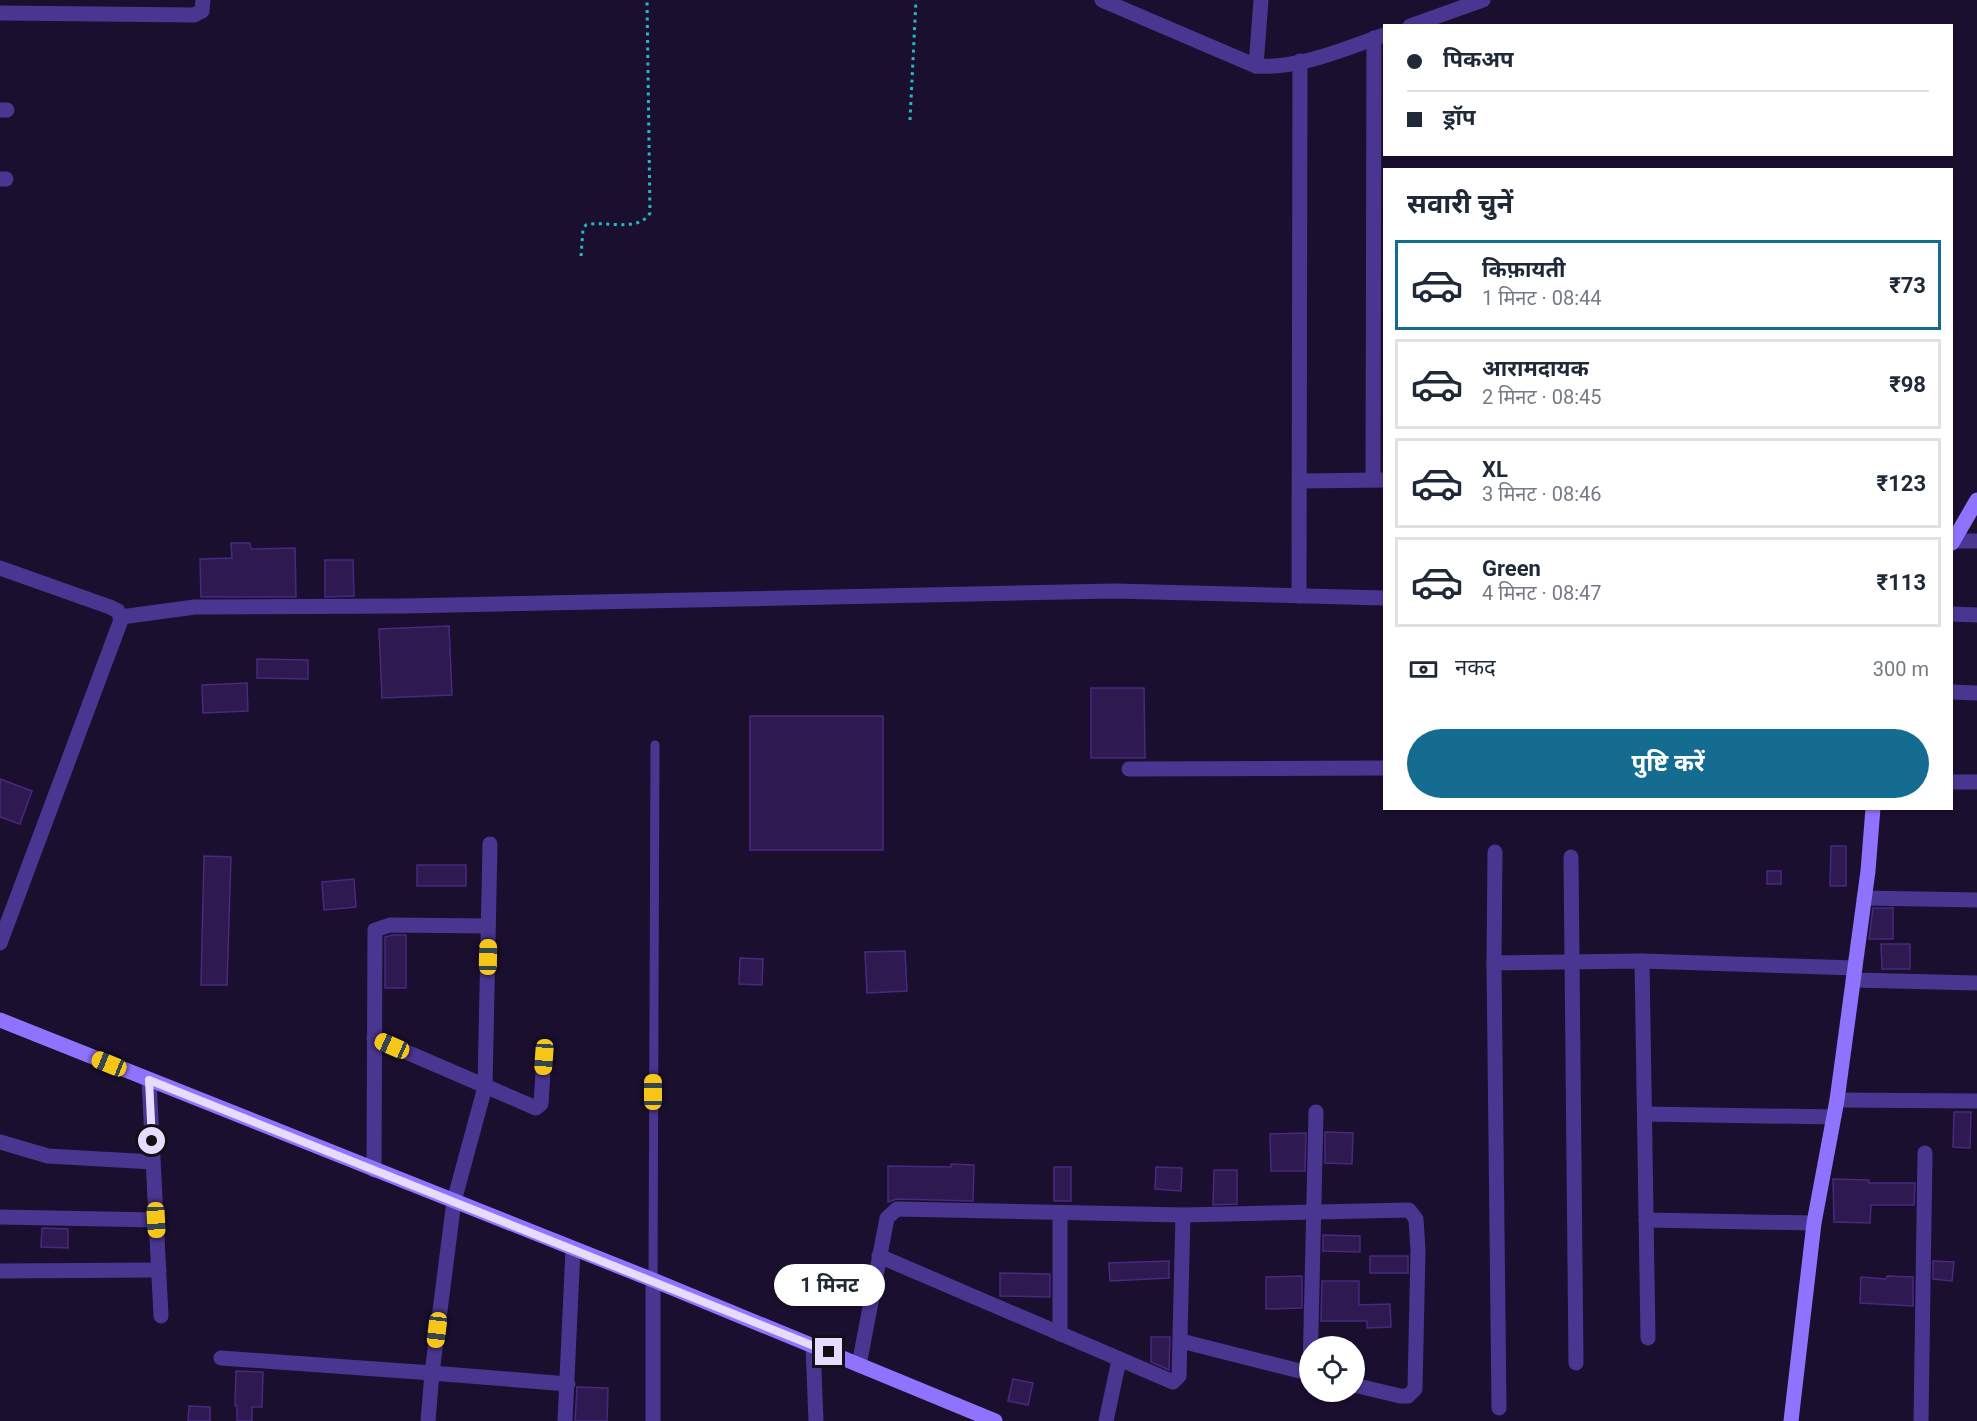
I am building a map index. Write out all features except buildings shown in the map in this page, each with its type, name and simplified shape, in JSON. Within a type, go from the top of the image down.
[{"type":"street","points":[[0,13],[194,15],[202,11],[203,0]]},
{"type":"street","points":[[1102,0],[1256,66],[1276,67],[1300,62],[1379,36],[1379,480],[1300,481]]},
{"type":"street","points":[[1256,66],[1261,0]]},
{"type":"street","points":[[1416,24],[1483,0]]},
{"type":"street","points":[[1299,596],[1300,62]]},
{"type":"street","points":[[1953,540],[1977,500]]},
{"type":"street","points":[[1953,542],[1977,541]]},
{"type":"street","points":[[0,568],[110,607],[118,611],[121,617],[0,943]]},
{"type":"street","points":[[121,617],[195,607],[508,605],[1114,591],[1383,598]]},
{"type":"street","points":[[1953,614],[1977,615]]},
{"type":"street","points":[[1953,692],[1977,693]]},
{"type":"street","points":[[1129,770],[1383,768]]},
{"type":"street","points":[[1953,782],[1977,782]]},
{"type":"street","points":[[1791,1421],[1814,1223],[1837,1100],[1864,898],[1873,810]]},
{"type":"street","points":[[428,1421],[454,1201],[485,1087],[489,844]]},
{"type":"street","points":[[1495,852],[1499,1408]]},
{"type":"street","points":[[1570,857],[1576,1363]]},
{"type":"street","points":[[1864,898],[1977,900]]},
{"type":"street","points":[[374,1170],[375,930],[390,925],[488,926]]},
{"type":"street","points":[[1494,963],[1642,961],[1977,983]]},
{"type":"street","points":[[1642,961],[1648,1338]]},
{"type":"street","points":[[0,1020],[652,1280],[995,1421]]},
{"type":"street","points":[[374,1038],[538,1108],[541,1101],[544,1057]]},
{"type":"street","points":[[149,1080],[161,1316]]},
{"type":"street","points":[[1837,1100],[1977,1101]]},
{"type":"street","points":[[1310,1336],[1316,1112]]},
{"type":"street","points":[[1645,1114],[1833,1117]]},
{"type":"street","points":[[0,1142],[48,1156],[153,1162]]},
{"type":"street","points":[[1921,1421],[1925,1153]]},
{"type":"street","points":[[859,1365],[887,1218],[897,1209],[1183,1215],[1403,1208],[1409,1210],[1416,1219],[1418,1250],[1415,1389],[1408,1396],[1400,1396],[1365,1388]]},
{"type":"street","points":[[1060,1213],[1060,1334]]},
{"type":"street","points":[[879,1256],[1173,1382],[1179,1376],[1183,1215]]},
{"type":"street","points":[[0,1217],[156,1220]]},
{"type":"street","points":[[1646,1220],[1814,1223]]},
{"type":"street","points":[[565,1421],[573,1250]]},
{"type":"street","points":[[0,1271],[159,1270]]},
{"type":"street","points":[[652,1280],[653,1421]]},
{"type":"street","points":[[1181,1341],[1299,1370]]},
{"type":"street","points":[[813,1346],[816,1421]]},
{"type":"street","points":[[221,1358],[568,1384]]},
{"type":"street","points":[[1106,1421],[1119,1360]]},
{"type":"lane","points":[[652,1280],[655,745]]},
{"type":"path","points":[[580,256],[583,229],[586,225],[635,223],[645,219],[650,213],[647,0]]},
{"type":"path","points":[[910,120],[916,0]]},
{"type":"route","points":[[152,1141],[149,1080],[829,1352]]}]
